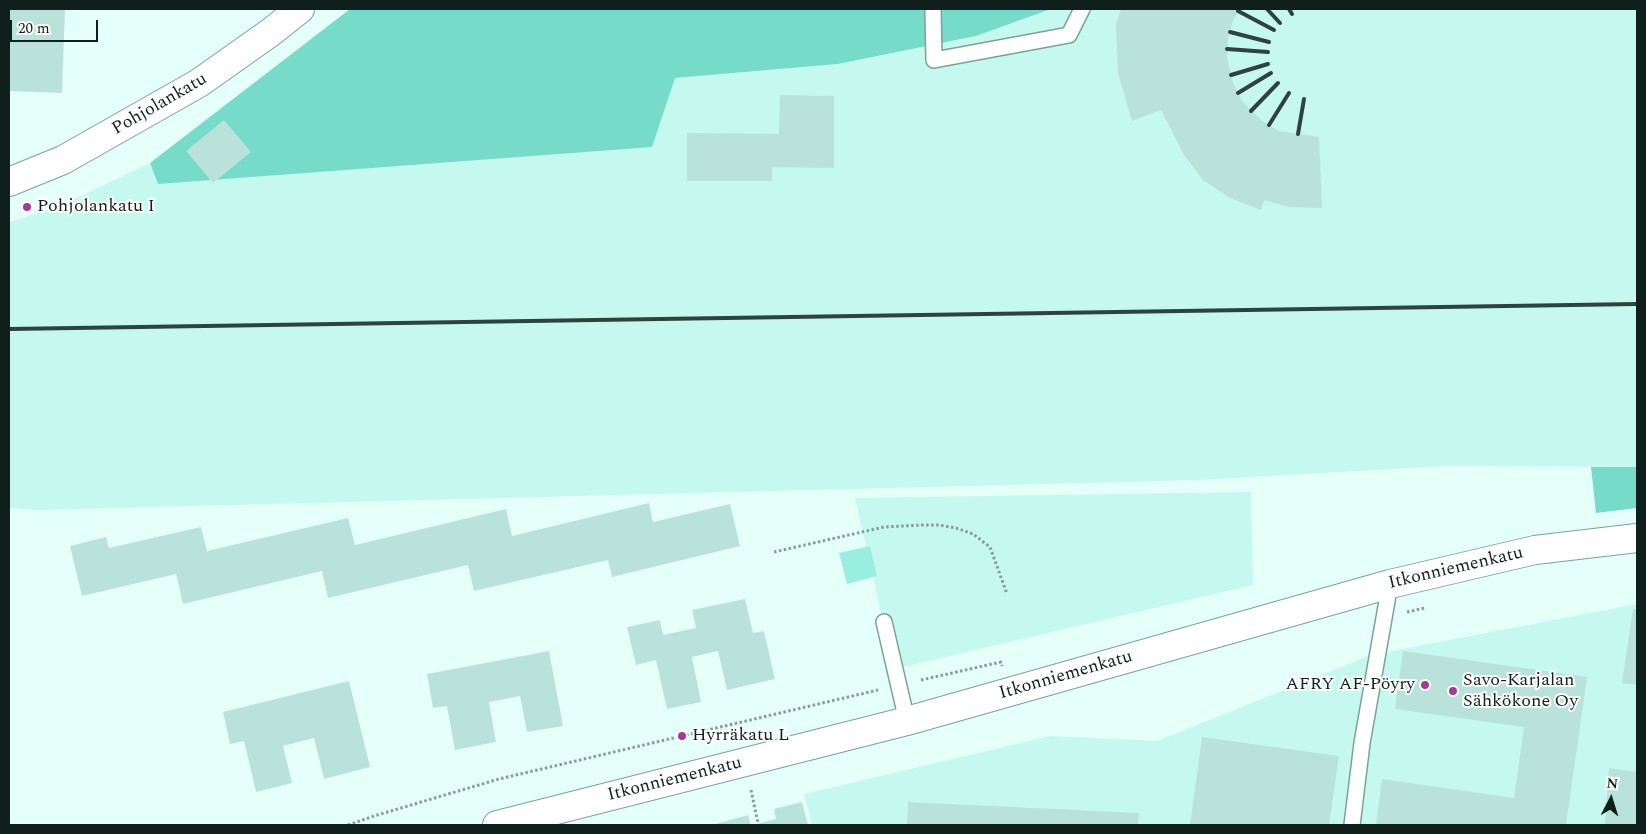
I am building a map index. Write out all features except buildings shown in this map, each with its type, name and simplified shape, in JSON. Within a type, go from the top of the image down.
[{"type":"main road","name":"Pohjolankatu","points":[[9,182],[64,160],[199,83],[300,9]]},
{"type":"main road","name":"Itkonniemenkatu","points":[[497,825],[907,720],[1390,584],[1535,550],[1637,538]]},
{"type":"lane","points":[[933,9],[934,60],[1070,35],[1082,9]]},
{"type":"lane","points":[[1352,825],[1362,743],[1390,584]]},
{"type":"lane","points":[[884,622],[907,720]]},
{"type":"path","points":[[774,552],[884,527],[939,525],[956,528],[973,534],[990,547],[1007,594]]},
{"type":"path","points":[[348,825],[499,779],[1001,662],[1009,692]]},
{"type":"path","points":[[751,790],[758,823]]},
{"type":"shaded area","points":[[1051,9],[1637,9],[1637,467],[1447,466],[1199,480],[38,510],[9,508],[9,222],[58,207],[150,163],[158,184],[675,78],[838,64],[976,36]]},
{"type":"shaded area","points":[[1251,492],[1253,585],[894,669],[855,498]]},
{"type":"shaded area","points":[[870,546],[877,576],[847,584],[839,553]]},
{"type":"shaded area","points":[[1637,604],[1637,825],[812,825],[804,794],[1050,736],[1157,741],[1371,655]]},
{"type":"green space","points":[[350,9],[1051,9],[976,36],[838,64],[675,78],[652,147],[158,184],[150,163]]},
{"type":"green space","points":[[1591,467],[1637,467],[1637,508],[1596,513]]},
{"type":"railway","points":[[1267,9],[1280,23]]},
{"type":"railway","points":[[1289,9],[1292,14]]},
{"type":"railway","points":[[1238,11],[1274,30]]},
{"type":"railway","points":[[1230,32],[1269,42]]},
{"type":"railway","points":[[1227,49],[1268,52]]},
{"type":"railway","points":[[1231,75],[1268,64]]},
{"type":"railway","points":[[1238,93],[1271,73]]},
{"type":"railway","points":[[1251,111],[1278,83]]},
{"type":"railway","points":[[1269,125],[1289,93]]},
{"type":"railway","points":[[1298,134],[1304,99]]},
{"type":"railway","points":[[9,329],[1637,304]]},
{"type":"place","name":"Pohjolankatu I","points":[[27,207]]},
{"type":"place","name":"AFRY AF-Pöyry","points":[[1425,685]]},
{"type":"place","name":"Savo-Karjalan Sähkökone Oy","points":[[1453,691]]},
{"type":"place","name":"Hyrräkatu L","points":[[682,736]]}]
